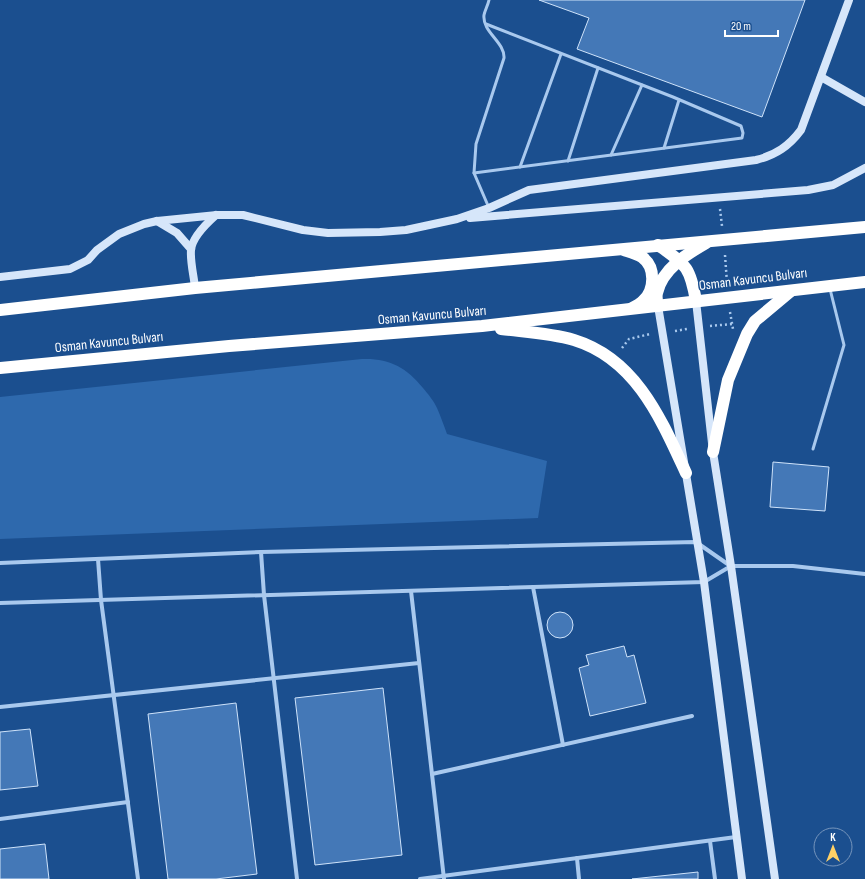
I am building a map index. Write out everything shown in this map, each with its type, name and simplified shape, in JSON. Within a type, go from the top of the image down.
[{"type":"highway","points":[[0,310],[195,288],[658,245],[865,228]]},
{"type":"highway","points":[[658,306],[657,294],[663,280],[672,268],[687,254],[710,241]]},
{"type":"highway","points":[[658,245],[680,261],[688,269],[696,301]]},
{"type":"highway","points":[[621,249],[642,257],[650,266],[652,278],[650,290],[643,301],[631,309]]},
{"type":"highway","name":"Osman Kavuncu Bulvarı","points":[[0,368],[229,346],[482,326],[865,282]]},
{"type":"highway","points":[[712,452],[728,380],[745,338],[755,321],[791,291]]},
{"type":"highway","points":[[482,326],[556,336],[573,340],[590,346],[616,362],[625,370],[646,395],[662,422],[686,473]]},
{"type":"street","points":[[0,277],[70,269],[88,260],[97,250],[119,234],[144,224],[157,221],[217,215],[243,215],[303,230],[328,233],[347,234],[406,230],[456,219],[489,208],[528,190],[756,160],[768,157],[779,152],[788,145],[801,130],[849,0]]},
{"type":"street","points":[[821,77],[865,102]]},
{"type":"street","points":[[456,219],[808,190],[833,186],[865,168]]},
{"type":"street","points":[[195,288],[191,250],[196,238],[203,228],[217,215]]},
{"type":"street","points":[[157,221],[177,233],[191,250]]},
{"type":"street","points":[[696,301],[712,452],[731,566],[775,879]]},
{"type":"street","points":[[658,306],[696,542],[704,582],[742,879]]},
{"type":"street","points":[[0,563],[261,552],[696,542],[731,566]]},
{"type":"street","points":[[261,552],[264,595],[297,879]]},
{"type":"street","points":[[98,559],[101,600],[138,879]]},
{"type":"street","points":[[0,602],[704,582],[731,566],[793,566],[865,574]]},
{"type":"street","points":[[533,587],[564,744]]},
{"type":"street","points":[[410,591],[444,877]]},
{"type":"street","points":[[0,708],[419,663]]},
{"type":"street","points":[[432,774],[692,716]]},
{"type":"street","points":[[0,819],[128,802]]},
{"type":"street","points":[[420,879],[736,837]]},
{"type":"street","points":[[710,841],[715,879]]},
{"type":"street","points":[[577,858],[579,879]]},
{"type":"lane","points":[[489,0],[484,16],[486,24],[504,52],[504,58],[476,144],[474,173],[489,208]]},
{"type":"lane","points":[[474,173],[742,138],[743,134],[741,126],[642,85],[486,24]]},
{"type":"lane","points":[[520,167],[561,54]]},
{"type":"lane","points":[[568,161],[598,68]]},
{"type":"lane","points":[[611,155],[642,85]]},
{"type":"lane","points":[[664,148],[679,100]]},
{"type":"lane","points":[[813,449],[844,345],[829,286]]},
{"type":"path","points":[[719,198],[732,328],[745,338]]},
{"type":"shaded area","points":[[362,359],[389,362],[410,374],[431,398],[440,415],[447,434],[547,461],[538,518],[0,539],[0,397]]},
{"type":"building","points":[[539,0],[805,0],[762,117],[577,49],[589,18]]},
{"type":"building","points":[[773,462],[829,467],[825,511],[770,507]]},
{"type":"building","points":[[560,612],[569,616],[573,625],[569,634],[560,638],[551,634],[547,625],[551,616]]},
{"type":"building","points":[[624,646],[627,657],[634,655],[646,703],[590,716],[579,668],[589,665],[586,655]]},
{"type":"building","points":[[383,688],[402,855],[315,865],[295,698]]},
{"type":"building","points":[[236,703],[257,874],[216,879],[168,879],[148,714]]},
{"type":"building","points":[[30,729],[38,786],[0,790],[0,732]]},
{"type":"building","points":[[45,844],[49,879],[0,879],[0,849]]},
{"type":"building","points":[[698,872],[698,879],[632,879]]}]
